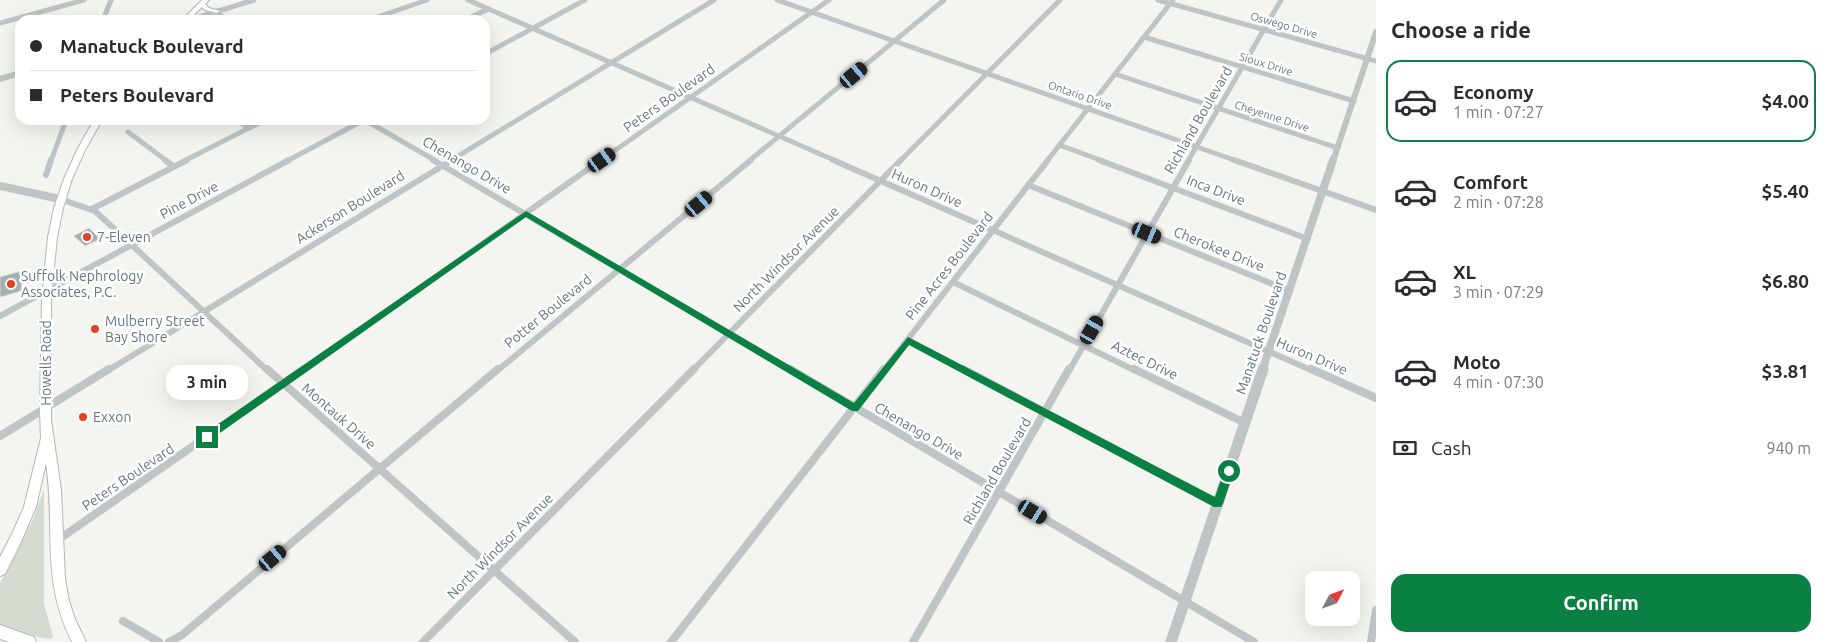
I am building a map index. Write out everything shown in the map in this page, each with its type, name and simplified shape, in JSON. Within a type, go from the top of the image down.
[{"type":"main road","points":[[190,15],[204,2],[207,9],[217,11]]},
{"type":"main road","name":"Howells Road","points":[[79,642],[70,625],[60,594],[55,542],[53,468],[47,439],[46,292],[48,255],[60,199],[78,157],[95,125]]},
{"type":"main road","name":"Howells Road","points":[[0,570],[17,538],[30,507],[47,439]]},
{"type":"main road","points":[[0,632],[18,641]]},
{"type":"street","points":[[32,15],[84,0]]},
{"type":"street","points":[[105,15],[111,0]]},
{"type":"street","points":[[205,15],[254,0]]},
{"type":"street","points":[[384,15],[427,0]]},
{"type":"street","name":"Huron Drive","points":[[468,0],[1376,398]]},
{"type":"street","points":[[490,51],[585,0]]},
{"type":"street","name":"Ackerson Boulevard","points":[[0,436],[714,0]]},
{"type":"street","name":"Ontario Drive","points":[[777,0],[1376,210]]},
{"type":"street","name":"Peters Boulevard","points":[[55,542],[177,459],[282,383],[526,214],[829,0]]},
{"type":"street","name":"Potter Boulevard","points":[[169,642],[182,635],[379,468],[944,0]]},
{"type":"street","name":"North Windsor Avenue","points":[[423,642],[1060,0]]},
{"type":"street","name":"Oswego Drive","points":[[1158,0],[1171,2],[1372,60]]},
{"type":"street","name":"Richland Boulevard","points":[[913,642],[1281,0]]},
{"type":"street","name":"Pine Acres Boulevard","points":[[671,642],[1171,2]]},
{"type":"street","points":[[475,15],[488,8]]},
{"type":"street","points":[[217,11],[221,15]]},
{"type":"street","points":[[0,24],[15,20]]},
{"type":"street","name":"Manatuck Boulevard","points":[[1170,642],[1354,101],[1372,60],[1376,32]]},
{"type":"street","name":"Sioux Drive","points":[[1144,37],[1354,101]]},
{"type":"street","points":[[0,79],[15,74]]},
{"type":"street","name":"Cheyenne Drive","points":[[1115,74],[1338,148]]},
{"type":"street","points":[[46,175],[64,125]]},
{"type":"street","points":[[244,125],[249,128]]},
{"type":"street","points":[[92,209],[255,125]]},
{"type":"street","name":"Pine Drive","points":[[0,316],[356,125]]},
{"type":"street","name":"Chenango Drive","points":[[374,125],[1254,642]]},
{"type":"street","points":[[128,132],[173,166]]},
{"type":"street","name":"Inca Drive","points":[[1059,145],[1308,239]]},
{"type":"street","name":"Cherokee Drive","points":[[1028,185],[1290,291]]},
{"type":"street","points":[[0,186],[60,199]]},
{"type":"street","name":"Montauk Drive","points":[[60,199],[92,209],[282,383],[495,569],[575,642]]},
{"type":"street","name":"Aztec Drive","points":[[953,282],[1245,423]]},
{"type":"street","points":[[908,340],[1218,504]]},
{"type":"street","points":[[1371,642],[1376,610]]},
{"type":"street","points":[[123,621],[159,642]]},
{"type":"shaded area","points":[[44,489],[44,604],[53,636],[51,639],[41,638],[0,625],[0,583],[32,522]]},
{"type":"building","name":"7-Eleven","points":[[89,228],[100,239],[85,246],[74,236]]},
{"type":"building","name":"Suffolk Nephrology Associates, P.C.","points":[[22,271],[21,291],[0,297],[0,277]]},
{"type":"place","name":"7-Eleven","points":[[87,237]]},
{"type":"place","name":"Suffolk Nephrology Associates, P.C.","points":[[11,284]]},
{"type":"place","name":"Mulberry Street Bay Shore","points":[[95,329]]},
{"type":"place","name":"Exxon","points":[[83,417]]},
{"type":"route","points":[[207,437],[526,214],[855,408],[908,340],[1218,504],[1229,471]]}]
